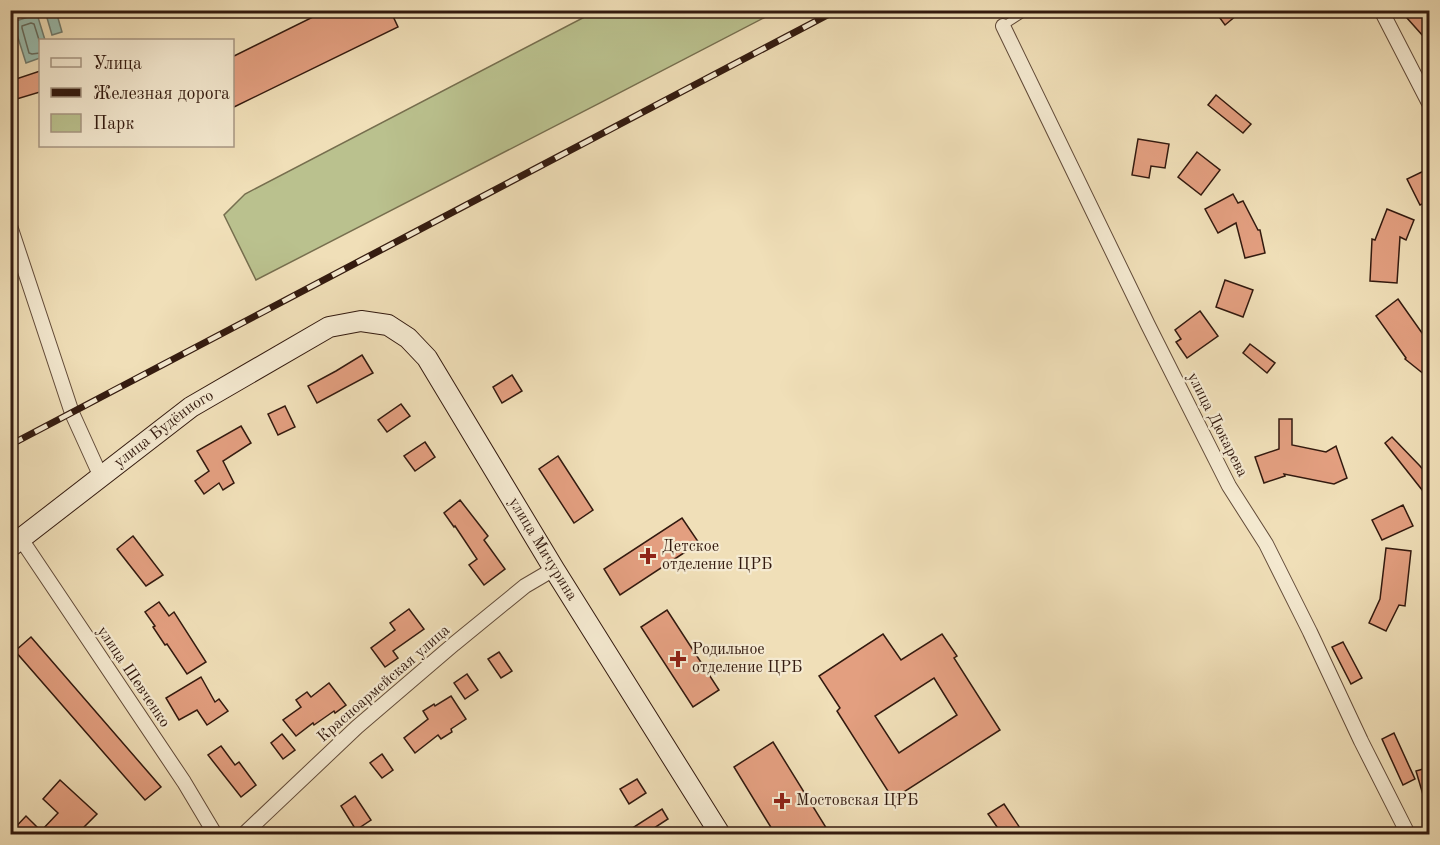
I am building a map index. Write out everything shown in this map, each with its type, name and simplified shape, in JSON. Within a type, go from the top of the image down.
[{"type":"street","points":[[1381,10],[1430,105]]},
{"type":"street","name":"улица Дюкарева","points":[[1003,26],[1148,325],[1229,486],[1266,544],[1408,834]]},
{"type":"street","points":[[10,226],[72,413],[101,477]]},
{"type":"street","name":"улица Мичурина","points":[[329,327],[361,321],[388,325],[408,338],[427,358],[554,569],[720,834]]},
{"type":"street","name":"улица Будённого","points":[[16,543],[191,407],[329,327]]},
{"type":"street","name":"улица Шевченко","points":[[16,543],[184,782],[215,834]]},
{"type":"street","name":"Красноармейская улица","points":[[244,834],[357,728],[454,644],[525,586],[554,569]]},
{"type":"lane","points":[[1003,26],[1028,10]]},
{"type":"green space","points":[[596,11],[777,11],[256,280],[224,215],[245,194]]},
{"type":"water","points":[[45,11],[56,11],[62,32],[52,35]]},
{"type":"water","points":[[37,14],[45,39],[39,39],[39,58],[26,63],[13,22]]},
{"type":"building","points":[[327,10],[390,10],[398,27],[234,107],[234,56]]},
{"type":"building","points":[[1214,10],[1243,10],[1225,25]]},
{"type":"building","points":[[1415,10],[1430,10],[1430,31],[1423,36],[1407,18]]},
{"type":"building","points":[[39,71],[39,92],[10,101],[10,81]]},
{"type":"building","points":[[1216,95],[1251,124],[1243,133],[1208,105]]},
{"type":"building","points":[[1138,139],[1169,144],[1165,168],[1151,166],[1149,178],[1132,175]]},
{"type":"building","points":[[1197,152],[1220,170],[1201,195],[1178,177]]},
{"type":"building","points":[[1430,168],[1430,200],[1420,205],[1407,179]]},
{"type":"building","points":[[1233,194],[1238,203],[1243,201],[1260,230],[1265,253],[1245,258],[1236,223],[1218,233],[1205,209]]},
{"type":"building","points":[[1387,209],[1414,220],[1406,240],[1400,237],[1397,283],[1370,281],[1372,239],[1375,240]]},
{"type":"building","points":[[1225,280],[1253,290],[1243,317],[1216,307]]},
{"type":"building","points":[[1398,299],[1422,333],[1430,339],[1430,379],[1405,359],[1376,316]]},
{"type":"building","points":[[1200,311],[1218,336],[1187,358],[1176,342],[1181,339],[1175,330]]},
{"type":"building","points":[[1250,344],[1275,363],[1267,373],[1243,353]]},
{"type":"building","points":[[362,355],[373,373],[317,403],[308,386]]},
{"type":"building","points":[[512,375],[522,391],[502,403],[493,387]]},
{"type":"building","points":[[401,404],[410,416],[387,432],[378,420]]},
{"type":"building","points":[[285,406],[295,427],[278,435],[268,414]]},
{"type":"building","points":[[1279,419],[1292,419],[1292,445],[1326,452],[1336,446],[1347,478],[1334,484],[1284,474],[1285,476],[1264,483],[1255,457],[1279,449]]},
{"type":"building","points":[[241,426],[251,443],[223,461],[234,483],[223,490],[219,483],[204,494],[195,481],[209,471],[197,451]]},
{"type":"building","points":[[1392,437],[1430,478],[1430,500],[1385,443]]},
{"type":"building","points":[[425,442],[435,457],[415,471],[404,456]]},
{"type":"building","points":[[558,456],[593,510],[574,523],[539,469]]},
{"type":"building","points":[[460,500],[488,536],[484,540],[505,569],[484,585],[469,565],[477,559],[444,513]]},
{"type":"building","points":[[1403,505],[1413,526],[1382,540],[1372,520]]},
{"type":"building","points":[[682,518],[699,543],[620,595],[604,569]]},
{"type":"building","points":[[133,536],[163,575],[146,586],[117,549]]},
{"type":"building","points":[[1386,548],[1411,551],[1405,606],[1399,605],[1386,631],[1369,623],[1380,599]]},
{"type":"building","points":[[159,602],[169,616],[174,612],[206,662],[187,674],[167,644],[165,645],[145,612]]},
{"type":"building","points":[[409,609],[424,629],[393,651],[398,658],[385,667],[371,648],[395,630],[390,623]]},
{"type":"building","points":[[667,610],[719,690],[693,707],[641,627]]},
{"type":"building","points":[[883,634],[901,660],[942,634],[957,656],[954,658],[1000,730],[893,799],[837,711],[840,708],[819,676]],"holes":[[[934,678],[957,715],[899,753],[875,716]]]},
{"type":"building","points":[[31,637],[161,787],[145,800],[15,651]]},
{"type":"building","points":[[1343,642],[1362,678],[1351,684],[1332,647]]},
{"type":"building","points":[[499,652],[512,671],[501,678],[488,659]]},
{"type":"building","points":[[467,674],[478,690],[465,699],[454,683]]},
{"type":"building","points":[[201,677],[215,702],[219,699],[228,711],[207,725],[197,710],[179,720],[166,698]]},
{"type":"building","points":[[329,683],[346,705],[314,725],[313,723],[296,736],[283,720],[301,707],[296,700],[307,692],[311,697]]},
{"type":"building","points":[[451,696],[466,719],[451,729],[452,732],[441,739],[438,735],[415,753],[404,738],[428,719],[423,711]]},
{"type":"building","points":[[1394,733],[1415,779],[1403,785],[1382,739]]},
{"type":"building","points":[[282,734],[295,750],[283,759],[271,743]]},
{"type":"building","name":"Мостовская ЦРБ","points":[[773,742],[830,834],[775,834],[734,767]]},
{"type":"building","points":[[221,746],[235,765],[239,762],[256,785],[241,797],[208,755]]},
{"type":"building","points":[[382,754],[393,770],[382,778],[370,763]]},
{"type":"building","points":[[1430,767],[1430,805],[1426,805],[1416,771]]},
{"type":"building","points":[[637,779],[646,793],[629,804],[620,789]]},
{"type":"building","points":[[60,780],[97,814],[77,834],[10,834],[26,816],[41,831],[58,813],[43,799]]},
{"type":"building","points":[[355,796],[371,820],[356,830],[341,806]]},
{"type":"building","points":[[1004,804],[1024,834],[1002,834],[988,814]]},
{"type":"building","points":[[662,809],[668,819],[645,834],[623,834]]},
{"type":"railway","points":[[10,445],[837,10]]},
{"type":"place","name":"Детское отделение ЦРБ","points":[[648,556]]},
{"type":"place","name":"Родильное отделение ЦРБ","points":[[678,659]]},
{"type":"place","name":"Мостовская ЦРБ","points":[[782,801]]}]
